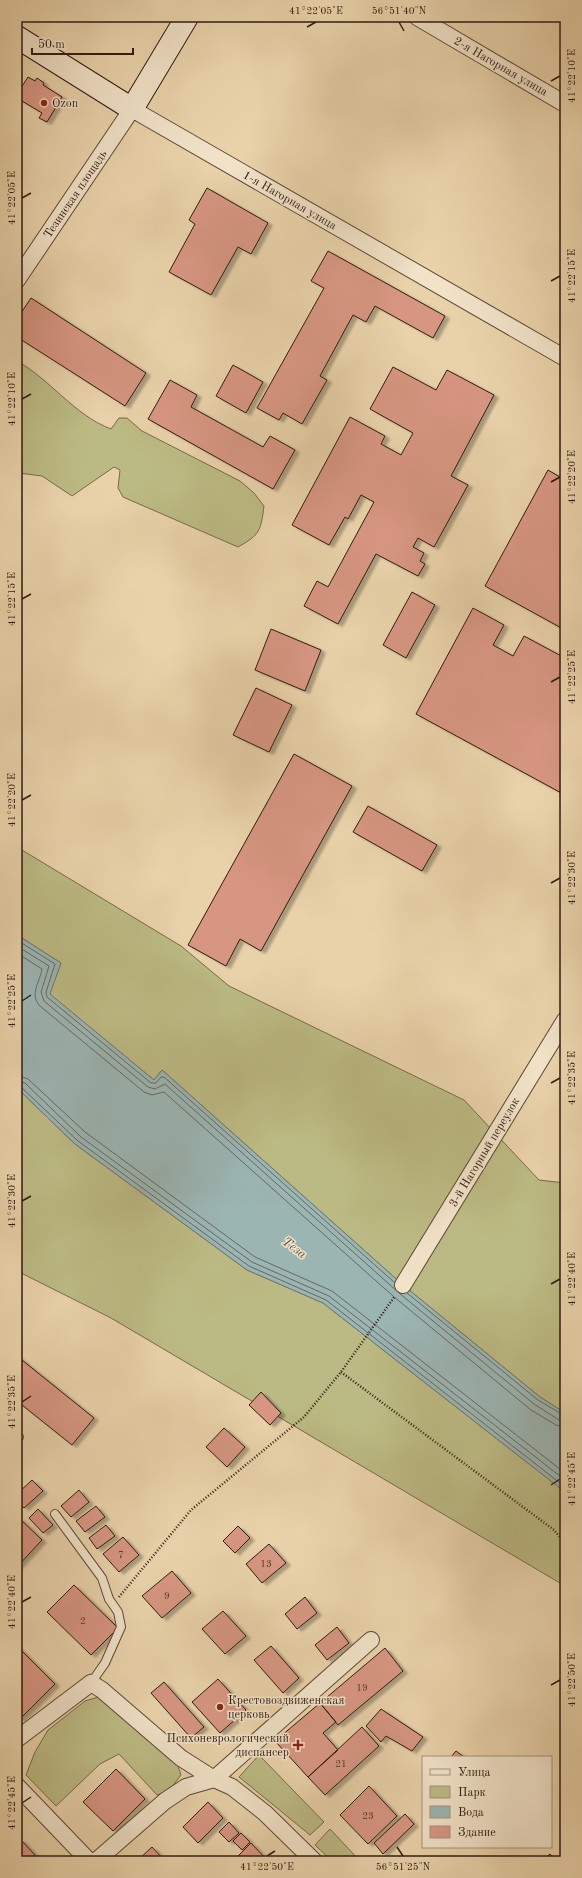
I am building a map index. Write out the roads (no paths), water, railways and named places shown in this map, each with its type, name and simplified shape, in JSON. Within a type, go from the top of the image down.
[{"type":"street","points":[[132,109],[187,17]]},
{"type":"street","name":"2-я Нагорная улица","points":[[417,17],[565,104]]},
{"type":"street","name":"1-я Нагорная улица","points":[[17,37],[132,109],[565,358]]},
{"type":"street","name":"Тезинская площадь","points":[[17,280],[132,109]]},
{"type":"street","name":"3-й Нагорный переулок","points":[[403,1285],[565,1020]]},
{"type":"street","points":[[17,1786],[88,1860],[165,1801],[186,1787],[214,1779],[371,1640]]},
{"type":"street","points":[[17,1739],[91,1684],[102,1690],[181,1758],[214,1779],[232,1787],[265,1813],[314,1861]]},
{"type":"lane","points":[[55,1514],[102,1578],[109,1599],[118,1612],[121,1627],[119,1633],[105,1663],[91,1684]]},
{"type":"water","name":"Теза","points":[[17,935],[61,963],[50,994],[154,1080],[162,1070],[403,1285],[540,1397],[565,1413],[565,1492],[323,1303],[247,1270],[75,1144],[17,1088]]},
{"type":"place","name":"Ozon","points":[[44,103]]},
{"type":"place","name":"Крестовоздвиженская церковь","points":[[220,1707]]},
{"type":"place","name":"Психоневрологический диспансер","points":[[298,1745]]}]
